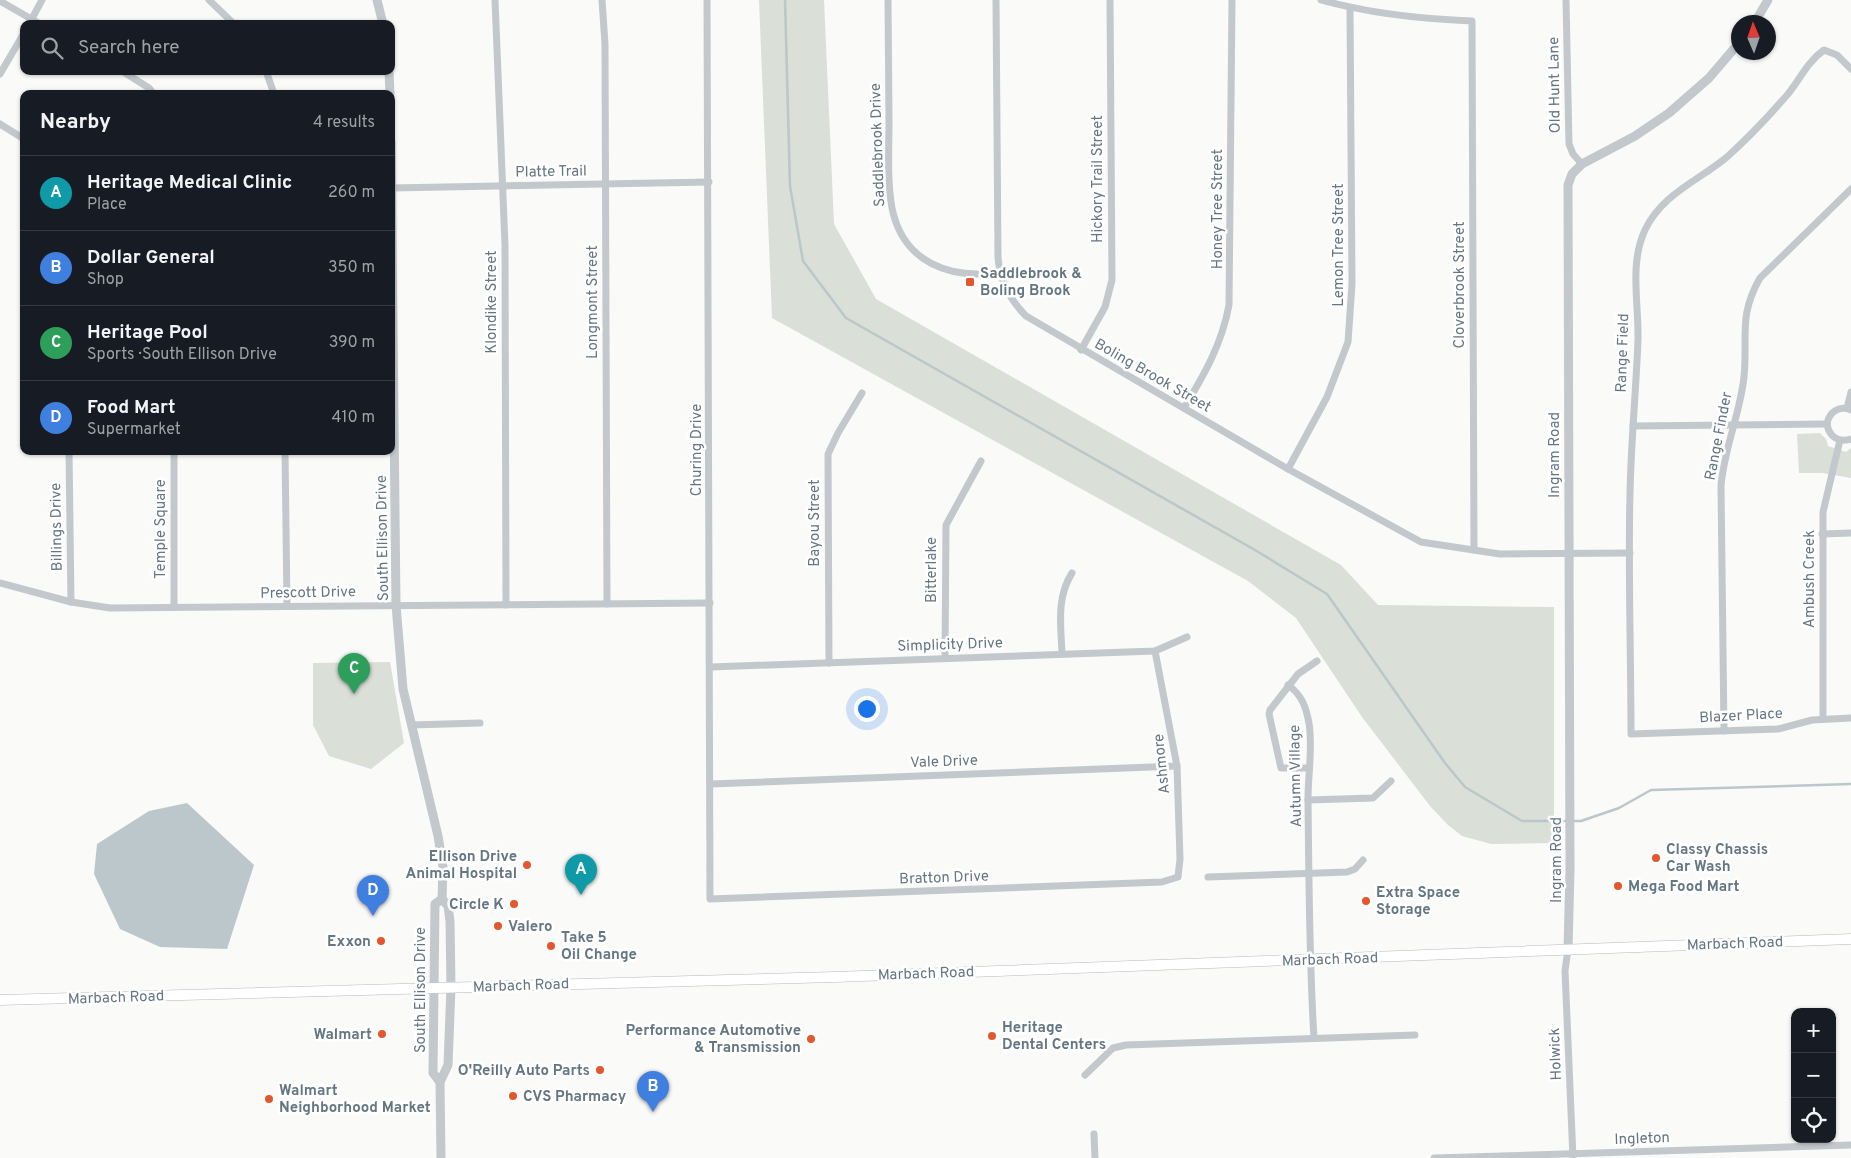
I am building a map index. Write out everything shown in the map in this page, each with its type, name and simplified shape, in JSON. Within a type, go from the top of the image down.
[{"type":"main road","name":"Marbach Road","points":[[0,1000],[1309,960],[1851,939]]},
{"type":"street","points":[[31,20],[42,0]]},
{"type":"street","points":[[209,0],[230,20]]},
{"type":"street","points":[[377,0],[382,20]]},
{"type":"street","name":"Klondike Street","points":[[495,0],[505,245],[506,605]]},
{"type":"street","name":"Longmont Street","points":[[602,0],[605,44],[607,604]]},
{"type":"street","name":"Churing Drive","points":[[707,0],[711,667],[710,900]]},
{"type":"street","name":"Saddlebrook Drive","points":[[888,0],[890,180],[896,221],[911,246],[926,260],[938,267],[965,275],[1000,272]]},
{"type":"street","name":"Boling Brook Street","points":[[996,0],[998,258],[1000,272],[1012,298],[1026,316],[1081,350],[1412,539],[1439,547],[1500,554],[1630,553]]},
{"type":"street","name":"Hickory Trail Street","points":[[1081,350],[1107,301],[1112,280],[1110,0]]},
{"type":"street","name":"Honey Tree Street","points":[[1184,408],[1216,352],[1230,306],[1232,0]]},
{"type":"street","points":[[1321,0],[1350,8]]},
{"type":"street","name":"Old Hunt Lane","points":[[1566,0],[1569,144],[1572,154],[1582,164]]},
{"type":"street","points":[[1759,15],[1768,0]]},
{"type":"street","points":[[0,1],[27,20]]},
{"type":"street","name":"Cloverbrook Street","points":[[1350,8],[1408,18],[1472,20],[1474,550]]},
{"type":"street","name":"Lemon Tree Street","points":[[1288,469],[1327,397],[1348,342],[1352,284],[1350,8]]},
{"type":"street","points":[[0,74],[20,40]]},
{"type":"street","name":"Range Field","points":[[1631,734],[1630,553],[1632,426],[1638,338],[1636,267],[1639,247],[1645,230],[1657,211],[1674,194],[1725,158],[1755,130],[1793,87],[1813,58],[1824,50],[1837,55],[1851,69]]},
{"type":"street","points":[[1582,164],[1635,136],[1669,113],[1709,78],[1731,52]]},
{"type":"street","points":[[128,75],[151,90]]},
{"type":"street","points":[[267,75],[273,90]]},
{"type":"street","points":[[389,75],[390,90]]},
{"type":"street","points":[[0,124],[20,136]]},
{"type":"street","name":"Ingram Road","points":[[1568,950],[1570,833],[1567,193],[1572,174],[1582,164]]},
{"type":"street","name":"Platte Trail","points":[[395,188],[709,182]]},
{"type":"street","name":"Range Finder","points":[[1724,731],[1721,486],[1723,469],[1744,378],[1746,309],[1760,278],[1851,189]]},
{"type":"street","points":[[1851,392],[1849,409],[1841,408],[1831,413],[1827,424],[1831,434],[1840,440],[1851,439]]},
{"type":"street","name":"Bayou Street","points":[[829,663],[828,454],[862,393]]},
{"type":"street","points":[[1632,426],[1827,424]]},
{"type":"street","name":"Ambush Creek","points":[[1823,719],[1823,512],[1840,440]]},
{"type":"street","name":"Billings Drive","points":[[70,455],[71,602]]},
{"type":"street","name":"Temple Square","points":[[174,455],[174,607]]},
{"type":"street","points":[[285,455],[287,606]]},
{"type":"street","name":"South Ellison Drive","points":[[395,455],[396,605],[400,668],[411,725],[438,836],[443,867],[442,899],[448,906],[450,935],[451,987],[448,1065],[440,1082],[440,1158]]},
{"type":"street","name":"Bitterlake","points":[[945,658],[946,525],[981,461]]},
{"type":"street","points":[[1822,534],[1851,533]]},
{"type":"street","points":[[1062,654],[1061,600],[1064,585],[1072,573]]},
{"type":"street","name":"Prescott Drive","points":[[0,583],[97,607],[710,603]]},
{"type":"street","name":"Simplicity Drive","points":[[711,667],[1155,651],[1187,636]]},
{"type":"street","name":"Ashmore","points":[[1155,651],[1177,766],[1180,859],[1178,877]]},
{"type":"street","points":[[1308,768],[1280,768],[1270,714],[1288,685],[1298,674],[1317,661]]},
{"type":"street","name":"Autumn Village","points":[[1288,685],[1298,692],[1306,711],[1310,737],[1308,768],[1311,874],[1309,960],[1314,1038]]},
{"type":"street","name":"Blazer Place","points":[[1631,734],[1778,729],[1823,719],[1851,718]]},
{"type":"street","points":[[411,725],[480,723]]},
{"type":"street","name":"Vale Drive","points":[[711,784],[1177,766]]},
{"type":"street","points":[[1308,800],[1373,798],[1391,781]]},
{"type":"street","points":[[1208,877],[1347,872],[1355,870],[1363,860]]},
{"type":"street","name":"Bratton Drive","points":[[710,900],[1162,882],[1178,877]]},
{"type":"street","name":"South Ellison Drive","points":[[440,1082],[433,1073],[433,937],[435,904],[442,899]]},
{"type":"street","points":[[433,937],[450,935]]},
{"type":"street","name":"Holwick","points":[[1568,950],[1566,971],[1573,1156]]},
{"type":"street","points":[[1085,1075],[1113,1048],[1126,1045],[1415,1035]]},
{"type":"street","points":[[1094,1134],[1095,1158]]},
{"type":"street","name":"Ingleton","points":[[1434,1158],[1573,1156],[1851,1145]]},
{"type":"shaded area","points":[[759,0],[824,0],[834,224],[876,299],[1341,565],[1378,605],[1554,607],[1554,843],[1491,844],[1462,836],[1448,825],[1430,806],[1362,717],[1296,618],[1248,581],[772,318]]},
{"type":"shaded area","points":[[1820,433],[1826,439],[1828,446],[1846,452],[1851,448],[1851,478],[1822,473],[1799,473],[1797,434]]},
{"type":"shaded area","points":[[390,662],[404,743],[371,769],[329,756],[313,725],[313,663]]},
{"type":"shaded area","points":[[187,803],[254,865],[227,949],[160,947],[120,929],[94,874],[97,844],[149,811]]},
{"type":"waterway","points":[[785,0],[790,186],[803,261],[846,318],[1255,550],[1327,594],[1445,763],[1465,787],[1522,821],[1581,821],[1619,808],[1651,790],[1851,784]]},
{"type":"place","name":"Saddlebrook & Boling Brook","points":[[970,282]]},
{"type":"place","name":"Heritage Pool","points":[[354,694]]},
{"type":"place","name":"Classy Chassis Car Wash","points":[[1656,858]]},
{"type":"place","name":"Ellison Drive Animal Hospital","points":[[527,865]]},
{"type":"place","name":"Mega Food Mart","points":[[1618,886]]},
{"type":"place","name":"Heritage Medical Clinic","points":[[581,895]]},
{"type":"place","name":"Extra Space Storage","points":[[1366,901]]},
{"type":"place","name":"Circle K","points":[[514,904]]},
{"type":"place","name":"Food Mart","points":[[373,916]]},
{"type":"place","name":"Valero","points":[[498,926]]},
{"type":"place","name":"Exxon","points":[[381,941]]},
{"type":"place","name":"Take 5 Oil Change","points":[[551,946]]},
{"type":"place","name":"Walmart","points":[[382,1034]]},
{"type":"place","name":"Heritage Dental Centers","points":[[992,1036]]},
{"type":"place","name":"Performance Automotive & Transmission","points":[[811,1039]]},
{"type":"place","name":"O'Reilly Auto Parts","points":[[600,1070]]},
{"type":"place","name":"CVS Pharmacy","points":[[513,1096]]},
{"type":"place","name":"Walmart Neighborhood Market","points":[[269,1099]]},
{"type":"place","name":"Dollar General","points":[[653,1112]]}]
